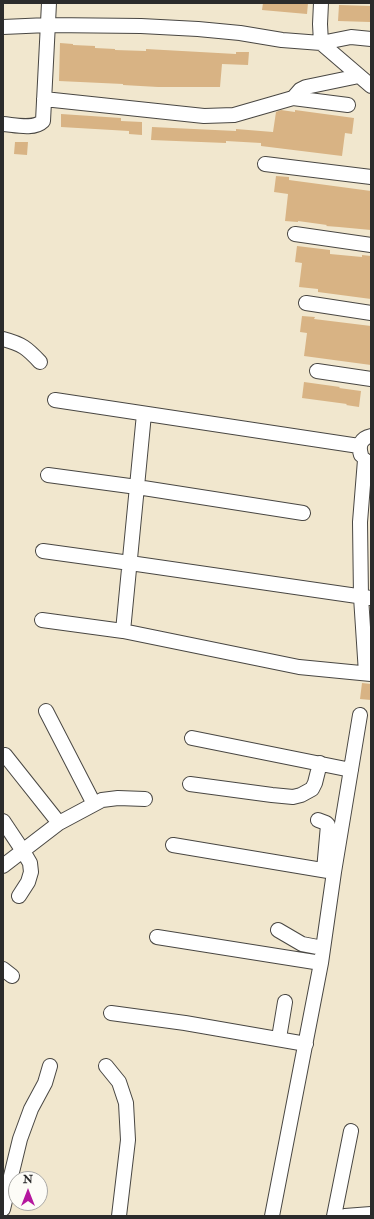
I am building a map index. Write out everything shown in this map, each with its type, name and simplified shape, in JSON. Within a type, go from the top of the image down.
[{"type":"street","points":[[3,124],[32,126],[39,124],[42,121],[49,3]]},
{"type":"street","points":[[321,3],[321,43],[371,86]]},
{"type":"street","points":[[3,27],[48,25],[141,26],[198,29],[240,33],[282,40],[321,43],[351,37],[371,39]]},
{"type":"street","points":[[293,98],[300,90],[306,87],[359,76]]},
{"type":"street","points":[[44,99],[204,116],[234,115],[293,98],[348,105]]},
{"type":"street","points":[[265,164],[371,177]]},
{"type":"street","points":[[295,234],[371,245]]},
{"type":"street","points":[[306,303],[371,312]]},
{"type":"street","points":[[3,339],[15,342],[27,349],[40,362]]},
{"type":"street","points":[[317,371],[371,379]]},
{"type":"street","points":[[55,400],[359,446]]},
{"type":"street","points":[[123,631],[144,414]]},
{"type":"street","points":[[42,620],[123,631],[300,667],[369,673],[365,522],[368,463],[360,454],[359,446],[362,440],[371,436]]},
{"type":"street","points":[[48,475],[137,487],[303,513]]},
{"type":"street","points":[[44,551],[366,598]]},
{"type":"street","points":[[46,710],[94,804]]},
{"type":"street","points":[[329,871],[351,770],[360,715]]},
{"type":"street","points":[[192,738],[351,770]]},
{"type":"street","points":[[5,755],[59,823]]},
{"type":"street","points":[[190,784],[293,797],[312,790],[320,763]]},
{"type":"street","points":[[3,866],[59,823],[102,800],[118,798],[145,799]]},
{"type":"street","points":[[272,1216],[306,1044],[323,948],[329,871],[328,825],[318,820]]},
{"type":"street","points":[[3,821],[30,863],[31,872],[28,882],[18,896]]},
{"type":"street","points":[[173,845],[329,871]]},
{"type":"street","points":[[278,930],[302,944],[323,948]]},
{"type":"street","points":[[157,937],[321,963]]},
{"type":"street","points":[[279,1038],[285,1002]]},
{"type":"street","points":[[111,1013],[185,1023],[279,1038],[306,1044]]},
{"type":"street","points":[[3,1209],[20,1139],[31,1109],[45,1083],[50,1066]]},
{"type":"street","points":[[106,1066],[119,1082],[126,1103],[128,1140],[119,1216]]},
{"type":"street","points":[[334,1216],[351,1131]]},
{"type":"street","points":[[345,1216],[371,1214]]},
{"type":"building","points":[[263,3],[308,3],[307,14],[262,10]]},
{"type":"building","points":[[339,5],[371,6],[370,22],[338,21]]},
{"type":"building","points":[[60,43],[95,46],[95,48],[115,50],[146,51],[146,49],[236,54],[236,52],[249,52],[248,65],[222,64],[220,87],[158,87],[59,81]]},
{"type":"building","points":[[281,110],[295,112],[295,110],[354,118],[352,134],[345,133],[342,156],[261,146],[261,143],[151,140],[152,127],[236,131],[236,129],[273,132],[276,112]]},
{"type":"building","points":[[61,114],[121,118],[121,121],[142,122],[142,135],[129,134],[129,131],[61,127]]},
{"type":"building","points":[[15,142],[28,142],[27,155],[14,154]]},
{"type":"building","points":[[276,176],[289,177],[289,180],[371,191],[371,230],[326,226],[327,225],[298,221],[285,221],[288,194],[274,192]]},
{"type":"building","points":[[297,246],[330,250],[330,254],[362,257],[362,255],[371,256],[371,299],[318,292],[318,289],[299,287],[302,263],[295,262]]},
{"type":"building","points":[[302,316],[315,317],[314,319],[371,326],[371,365],[304,356],[307,333],[300,332]]},
{"type":"building","points":[[304,382],[361,391],[359,407],[302,398]]},
{"type":"building","points":[[362,683],[371,684],[371,700],[360,699]]}]
